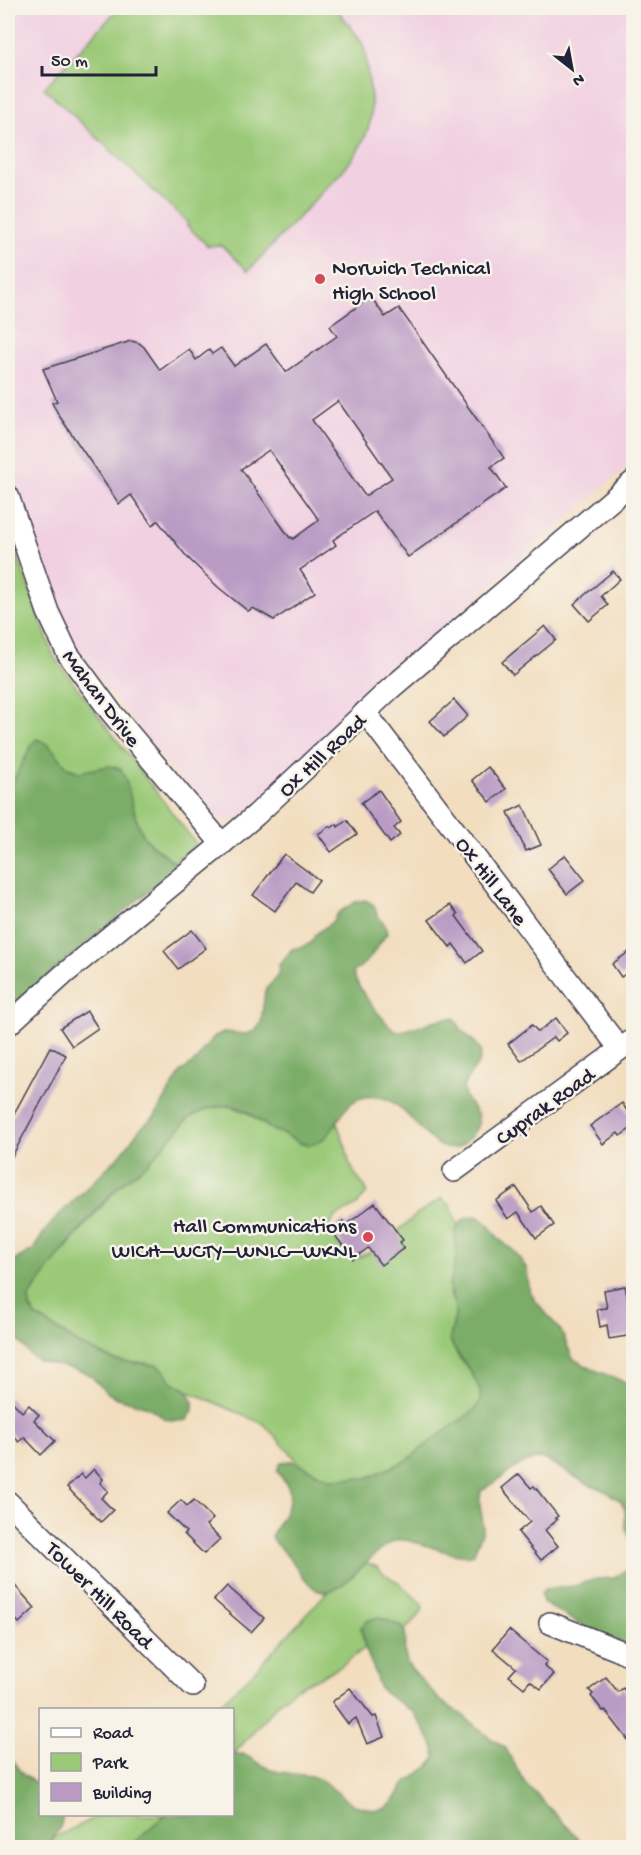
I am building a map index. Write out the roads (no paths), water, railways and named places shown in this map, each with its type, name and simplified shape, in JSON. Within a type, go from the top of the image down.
[{"type":"street","name":"Ox Hill Road","points":[[8,1025],[116,930],[256,815],[365,712],[633,482]]},
{"type":"street","name":"Mahan Drive","points":[[8,496],[48,612],[68,654],[111,712],[222,844]]},
{"type":"street","name":"Ox Hill Lane","points":[[365,712],[627,1044]]},
{"type":"street","name":"Cuprak Road","points":[[454,1171],[627,1044]]},
{"type":"street","name":"Tower Hill Road","points":[[8,1502],[193,1686]]},
{"type":"street","points":[[550,1623],[633,1658]]},
{"type":"place","name":"Norwich Technical High School","points":[[320,279]]},
{"type":"place","name":"Hall Communications WICH–WCTY–WNLC–WKNL","points":[[368,1237]]}]
